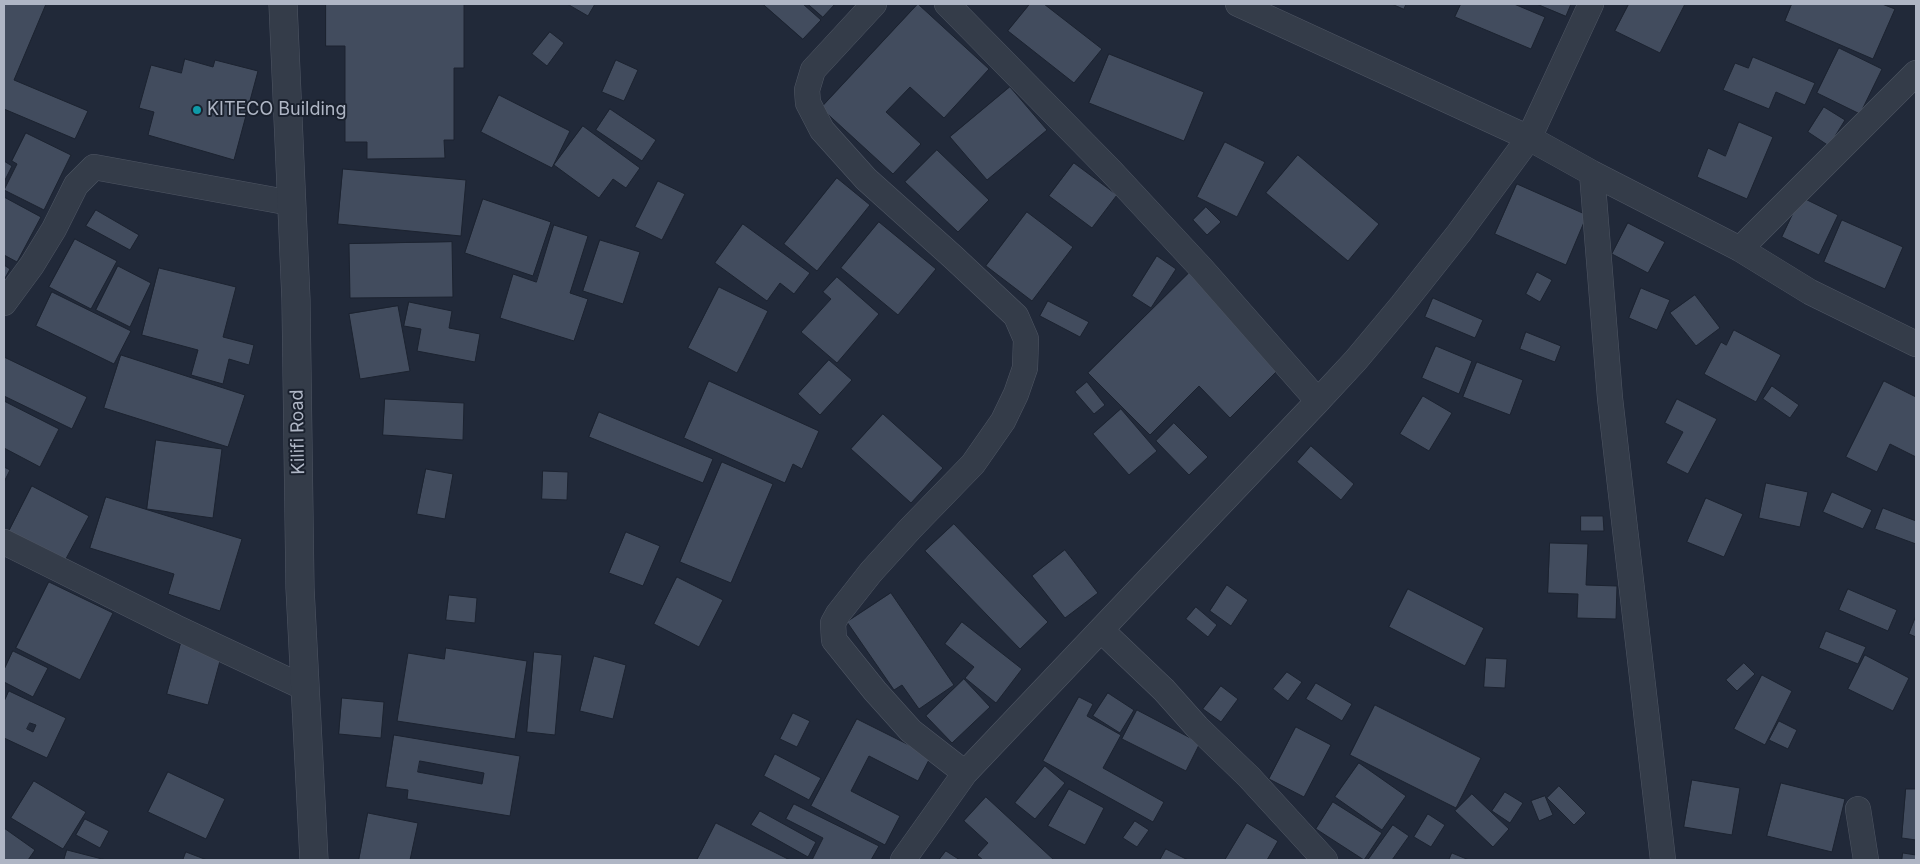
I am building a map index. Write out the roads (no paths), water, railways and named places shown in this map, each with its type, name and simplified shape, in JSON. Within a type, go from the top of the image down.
[{"type":"street","name":"Kilifi Road","points":[[283,4],[296,300],[300,588],[314,860]]},
{"type":"street","points":[[874,4],[813,70],[807,90],[808,103],[822,130],[866,179],[1016,316],[1026,339],[1026,368],[1003,421],[973,464],[871,572],[833,623],[834,640],[875,691],[911,730],[965,773]]},
{"type":"street","points":[[947,4],[1112,171],[1202,269],[1318,401]]},
{"type":"street","points":[[1238,4],[1529,138],[1592,173],[1740,249],[1810,292],[1916,344]]},
{"type":"street","points":[[903,860],[965,773],[1318,401],[1356,360],[1402,305],[1529,138],[1591,4]]},
{"type":"street","points":[[1740,249],[1916,73]]},
{"type":"street","points":[[4,303],[32,265],[76,185],[94,167],[291,202]]},
{"type":"street","points":[[1592,173],[1610,398],[1663,860]]},
{"type":"street","points":[[4,542],[175,627],[305,688]]},
{"type":"street","points":[[1101,630],[1164,690],[1197,727],[1249,777],[1324,860]]},
{"type":"street","points":[[1858,809],[1866,860]]},
{"type":"place","name":"KITECO Building","points":[[197,110]]}]
